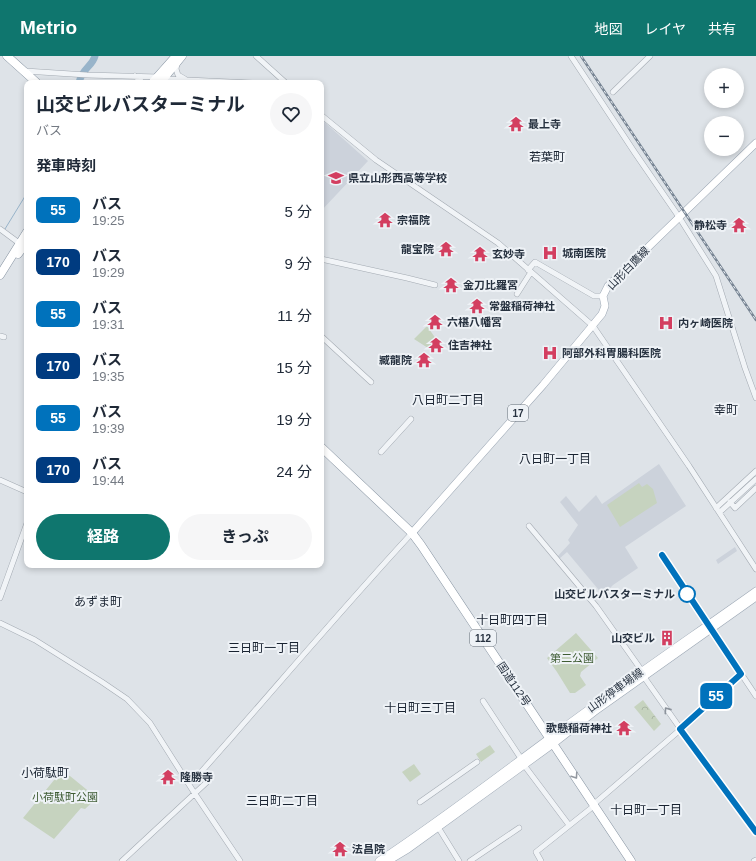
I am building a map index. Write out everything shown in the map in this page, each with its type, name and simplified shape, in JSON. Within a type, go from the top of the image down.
[{"type":"highway","points":[[7,56],[34,80]]},
{"type":"highway","points":[[159,80],[176,59],[182,56]]},
{"type":"highway","points":[[0,275],[23,245]]},
{"type":"highway","points":[[0,282],[23,245]]},
{"type":"highway","name":"国道112号","points":[[324,450],[412,533],[421,545],[631,861]]},
{"type":"main road","name":"山形白鷹線","points":[[412,533],[543,385],[602,314],[605,309],[603,296],[608,286],[756,143]]},
{"type":"main road","name":"山形停車場線","points":[[710,627],[756,591]]},
{"type":"main road","name":"山形停車場線","points":[[388,861],[408,849],[438,827],[551,741],[594,712],[643,674],[710,627],[756,598]]},
{"type":"main road","name":"山形停車場線","points":[[379,861],[523,762]]},
{"type":"street","points":[[256,56],[283,80]]},
{"type":"street","points":[[571,56],[679,217],[716,276],[756,398]]},
{"type":"street","points":[[613,92],[650,56]]},
{"type":"street","points":[[176,59],[176,69],[178,75],[186,80]]},
{"type":"street","points":[[24,71],[76,75],[135,76],[159,80],[186,80]]},
{"type":"street","points":[[135,76],[140,80]]},
{"type":"street","points":[[324,117],[376,160],[498,243],[592,326],[756,568]]},
{"type":"street","points":[[2,231],[23,245]]},
{"type":"street","points":[[324,260],[435,285]]},
{"type":"street","points":[[517,294],[535,262],[594,296],[603,296]]},
{"type":"street","points":[[324,339],[371,382]]},
{"type":"street","points":[[381,452],[411,420]]},
{"type":"street","points":[[718,510],[756,471]]},
{"type":"street","points":[[718,510],[730,502],[756,479]]},
{"type":"street","points":[[0,480],[24,491]]},
{"type":"street","points":[[730,502],[735,508],[756,488]]},
{"type":"street","points":[[528,526],[596,606],[680,729],[756,832]]},
{"type":"street","points":[[0,598],[24,531]]},
{"type":"street","points":[[122,861],[207,782],[202,771],[412,533]]},
{"type":"street","points":[[662,555],[756,696]]},
{"type":"street","points":[[0,623],[35,640],[127,699],[150,723],[240,861]]},
{"type":"street","points":[[542,861],[536,852],[594,805],[741,674]]},
{"type":"street","points":[[483,700],[523,762],[569,825]]},
{"type":"street","points":[[420,802],[477,762]]},
{"type":"street","points":[[438,827],[460,861]]},
{"type":"street","points":[[470,861],[519,828]]},
{"type":"shaded area","name":"県立山形西高等学校","points":[[324,122],[368,161],[324,208]]},
{"type":"shaded area","points":[[659,464],[686,506],[625,547],[638,568],[613,585],[603,595],[567,552],[559,559],[557,557],[570,543],[568,540],[578,525],[560,502],[566,496],[579,512],[596,495],[602,504]]},
{"type":"shaded area","points":[[735,547],[737,551],[718,564],[716,560]]},
{"type":"green space","points":[[427,326],[436,339],[428,348],[414,339]]},
{"type":"green space","points":[[639,483],[642,487],[647,484],[653,489],[657,503],[620,527],[607,505]]},
{"type":"green space","name":"第二公園","points":[[576,633],[598,658],[581,672],[580,676],[586,685],[575,693],[570,693],[547,658]]},
{"type":"green space","points":[[643,700],[661,724],[654,731],[634,707]]},
{"type":"green space","points":[[490,745],[495,752],[481,762],[476,754]]},
{"type":"green space","points":[[414,764],[421,774],[410,782],[402,772]]},
{"type":"green space","name":"小荷駄町公園","points":[[59,774],[70,776],[97,798],[85,809],[81,808],[54,839],[23,818]]},
{"type":"waterway","points":[[80,80],[82,74],[94,60],[95,56]]},
{"type":"waterway","points":[[5,229],[24,198]]},
{"type":"railway","points":[[581,56],[756,320]]},
{"type":"bus line","name":"55","points":[[662,555],[741,674],[680,729],[756,832]]},
{"type":"place","name":"最上寺","points":[[516,124]]},
{"type":"place","name":"県立山形西高等学校","points":[[336,178]]},
{"type":"place","name":"宗福院","points":[[385,220]]},
{"type":"place","name":"静松寺","points":[[739,225]]},
{"type":"place","name":"龍宝院","points":[[446,249]]},
{"type":"place","name":"城南医院","points":[[550,253]]},
{"type":"place","name":"玄妙寺","points":[[480,254]]},
{"type":"place","name":"金刀比羅宮","points":[[451,285]]},
{"type":"place","name":"常盤稲荷神社","points":[[477,306]]},
{"type":"place","name":"六椹八幡宮","points":[[435,322]]},
{"type":"place","name":"内ヶ崎医院","points":[[666,323]]},
{"type":"place","name":"住吉神社","points":[[436,345]]},
{"type":"place","name":"阿部外科胃腸科医院","points":[[550,353]]},
{"type":"place","name":"臧龍院","points":[[424,360]]},
{"type":"place","name":"山交ビルバスターミナル","points":[[687,594]]},
{"type":"place","name":"山交ビル","points":[[667,638]]},
{"type":"place","name":"歌懸稲荷神社","points":[[624,728]]},
{"type":"place","name":"隆勝寺","points":[[168,777]]},
{"type":"place","name":"法昌院","points":[[340,849]]},
{"type":"district","name":"若葉町","points":[[547,157]]},
{"type":"district","name":"八日町二丁目","points":[[448,400]]},
{"type":"district","name":"幸町","points":[[726,410]]},
{"type":"district","name":"八日町一丁目","points":[[555,459]]},
{"type":"district","name":"あずま町","points":[[98,602]]},
{"type":"district","name":"十日町四丁目","points":[[512,620]]},
{"type":"district","name":"三日町一丁目","points":[[264,648]]},
{"type":"district","name":"十日町三丁目","points":[[420,708]]},
{"type":"district","name":"小荷駄町","points":[[45,773]]},
{"type":"district","name":"三日町二丁目","points":[[282,801]]},
{"type":"district","name":"十日町一丁目","points":[[646,810]]}]
